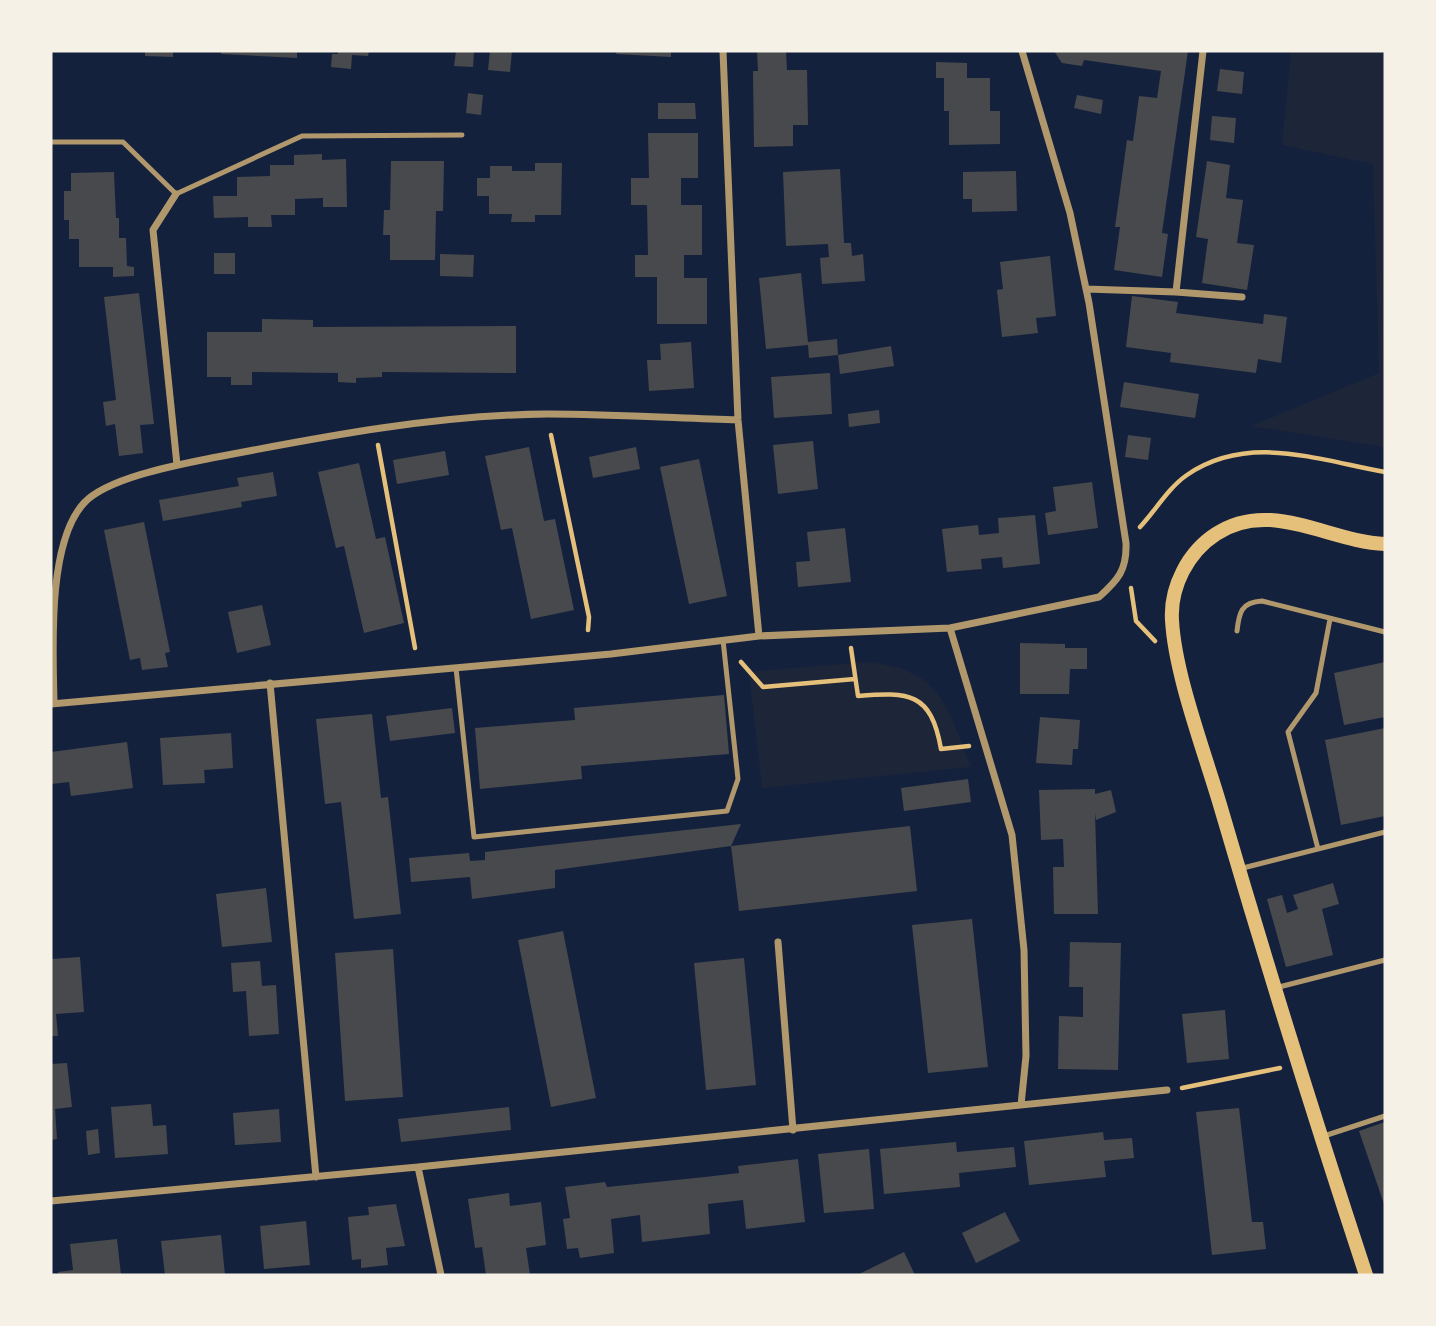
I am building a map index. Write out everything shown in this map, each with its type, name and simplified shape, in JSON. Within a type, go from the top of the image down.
[{"type":"main road","points":[[1366,1275],[1297,1063],[1239,869],[1179,663],[1172,618],[1177,580],[1199,548],[1217,533],[1262,519],[1385,544]]},
{"type":"street","points":[[723,51],[738,420],[759,636]]},
{"type":"street","points":[[738,420],[547,414],[461,419],[363,430],[177,465],[123,480],[84,502],[65,532],[54,600],[52,703],[456,668],[759,636],[950,628],[1099,597],[1117,580],[1127,564],[1126,543],[1086,289],[1070,213],[1022,51]]},
{"type":"street","points":[[1176,292],[1203,51]]},
{"type":"street","points":[[176,194],[153,230],[177,465]]},
{"type":"street","points":[[1086,289],[1176,292],[1242,298]]},
{"type":"street","points":[[950,628],[1012,835],[1024,950],[1026,1056],[1021,1105]]},
{"type":"street","points":[[270,683],[316,1177]]},
{"type":"street","points":[[778,942],[793,1130]]},
{"type":"street","points":[[51,1201],[793,1130],[1167,1090]]},
{"type":"street","points":[[418,1167],[441,1275]]},
{"type":"lane","points":[[51,142],[123,142],[176,194],[302,136],[462,135]]},
{"type":"lane","points":[[1237,631],[1239,612],[1251,602],[1262,601],[1385,632]]},
{"type":"lane","points":[[1318,849],[1288,732],[1316,693],[1330,620]]},
{"type":"lane","points":[[456,668],[474,837],[673,817],[727,811],[738,779],[723,640]]},
{"type":"lane","points":[[1239,869],[1385,832]]},
{"type":"lane","points":[[1275,988],[1385,960]]},
{"type":"lane","points":[[1321,1137],[1385,1116]]},
{"type":"path","points":[[551,435],[589,617],[588,630]]},
{"type":"path","points":[[378,444],[415,648]]},
{"type":"path","points":[[1126,543],[1185,477],[1219,457],[1269,451],[1385,472]]},
{"type":"path","points":[[1127,564],[1136,621],[1179,663]]},
{"type":"path","points":[[851,648],[858,696],[900,693],[921,704],[937,728],[941,749],[970,746]]},
{"type":"path","points":[[738,659],[763,687],[855,679]]},
{"type":"path","points":[[1167,1090],[1250,1076],[1297,1063]]},
{"type":"shaded area","points":[[1291,51],[1385,51],[1385,447],[1251,426],[1379,373],[1373,164],[1282,145]]},
{"type":"shaded area","points":[[864,662],[889,665],[909,672],[937,693],[955,725],[971,767],[762,788],[749,672]]},
{"type":"building","points":[[145,51],[173,51],[173,57],[145,56]]},
{"type":"building","points":[[221,51],[297,51],[297,58],[221,54]]},
{"type":"building","points":[[338,51],[369,51],[368,56],[352,55],[351,69],[331,67],[332,54],[338,54]]},
{"type":"building","points":[[456,51],[474,51],[473,67],[454,66]]},
{"type":"building","points":[[490,51],[512,51],[510,72],[488,70]]},
{"type":"building","points":[[617,51],[671,51],[671,57],[616,54]]},
{"type":"building","points":[[757,51],[786,51],[787,70],[807,70],[808,125],[793,125],[793,146],[754,147],[753,71],[758,71]]},
{"type":"building","points":[[1054,51],[1188,51],[1162,233],[1168,234],[1162,277],[1114,270],[1120,227],[1115,227],[1127,140],[1133,141],[1139,96],[1157,98],[1161,71],[1084,60],[1082,66],[1062,63]]},
{"type":"building","points":[[936,62],[967,63],[967,78],[990,78],[990,111],[1000,111],[1000,144],[949,145],[949,111],[944,111],[944,78],[936,78]]},
{"type":"building","points":[[1220,69],[1244,72],[1242,94],[1217,91]]},
{"type":"building","points":[[468,93],[483,95],[481,115],[466,113]]},
{"type":"building","points":[[1077,95],[1103,100],[1101,114],[1074,108]]},
{"type":"building","points":[[658,103],[695,103],[696,119],[658,119]]},
{"type":"building","points":[[1212,116],[1236,118],[1234,143],[1210,140]]},
{"type":"building","points":[[648,133],[698,133],[698,178],[681,178],[681,205],[702,205],[702,255],[684,255],[684,278],[707,278],[707,324],[657,324],[657,277],[635,277],[635,255],[648,255],[647,205],[631,205],[631,178],[649,178]]},
{"type":"building","points":[[322,154],[322,160],[346,159],[347,207],[323,207],[323,198],[295,199],[295,215],[271,215],[272,227],[248,227],[248,217],[214,218],[213,196],[237,196],[237,177],[270,176],[270,165],[294,165],[294,155]]},
{"type":"building","points":[[391,161],[444,161],[443,211],[436,211],[435,260],[390,260],[390,235],[383,235],[384,210],[390,210]]},
{"type":"building","points":[[1207,161],[1230,165],[1226,198],[1243,200],[1237,243],[1254,245],[1247,290],[1202,283],[1208,239],[1196,237]]},
{"type":"building","points":[[535,163],[562,163],[561,215],[535,215],[535,222],[511,222],[512,214],[489,214],[489,196],[477,196],[477,178],[490,178],[490,166],[512,166],[512,171],[535,171]]},
{"type":"building","points":[[840,169],[844,243],[851,243],[852,256],[863,254],[865,281],[822,284],[820,258],[829,257],[828,244],[786,246],[783,172]]},
{"type":"building","points":[[1016,171],[1017,211],[972,212],[972,199],[963,199],[963,172]]},
{"type":"building","points":[[114,172],[119,238],[126,238],[127,266],[134,267],[134,276],[113,277],[113,267],[79,267],[79,239],[69,239],[69,220],[64,220],[64,191],[71,191],[71,173]]},
{"type":"building","points":[[214,253],[235,253],[235,274],[214,274]]},
{"type":"building","points":[[440,254],[474,255],[473,277],[440,276]]},
{"type":"building","points":[[1050,256],[1056,316],[1036,318],[1038,333],[1002,337],[997,290],[1003,289],[1000,262]]},
{"type":"building","points":[[801,273],[808,342],[837,339],[838,355],[809,358],[808,345],[766,349],[759,278]]},
{"type":"building","points":[[139,293],[154,424],[140,425],[143,453],[119,456],[115,424],[106,426],[103,402],[116,400],[104,297]]},
{"type":"building","points":[[1132,296],[1178,302],[1176,313],[1263,324],[1264,314],[1287,317],[1281,363],[1258,359],[1256,373],[1170,362],[1171,353],[1126,347]]},
{"type":"building","points":[[262,319],[313,320],[313,327],[516,326],[516,373],[382,372],[382,377],[356,378],[356,383],[338,382],[338,373],[252,372],[252,385],[231,385],[231,377],[207,377],[207,332],[262,332]]},
{"type":"building","points":[[691,342],[694,388],[649,391],[647,360],[661,360],[660,344]]},
{"type":"building","points":[[891,346],[894,366],[840,374],[838,355]]},
{"type":"building","points":[[830,373],[832,414],[774,418],[771,377]]},
{"type":"building","points":[[1124,382],[1199,394],[1195,418],[1120,407]]},
{"type":"building","points":[[879,410],[880,423],[849,427],[848,414]]},
{"type":"building","points":[[1128,435],[1151,438],[1148,460],[1125,457]]},
{"type":"building","points":[[813,441],[818,489],[778,494],[773,445]]},
{"type":"building","points":[[529,447],[544,521],[555,519],[574,610],[531,619],[512,528],[501,530],[485,456]]},
{"type":"building","points":[[636,447],[640,469],[593,478],[589,457]]},
{"type":"building","points":[[445,451],[449,475],[397,484],[393,460]]},
{"type":"building","points":[[699,459],[727,596],[689,604],[660,467]]},
{"type":"building","points":[[359,463],[376,539],[385,537],[404,623],[364,633],[344,546],[336,548],[318,472]]},
{"type":"building","points":[[273,472],[277,496],[241,502],[242,507],[163,521],[159,500],[239,486],[237,478]]},
{"type":"building","points":[[1092,482],[1098,528],[1048,535],[1045,513],[1056,511],[1053,487]]},
{"type":"building","points":[[1035,515],[1040,564],[1003,568],[1002,557],[981,559],[982,569],[947,572],[942,529],[978,525],[979,535],[999,533],[998,518]]},
{"type":"building","points":[[144,522],[170,652],[165,653],[168,667],[142,670],[140,658],[130,660],[104,530]]},
{"type":"building","points":[[845,528],[851,582],[798,587],[796,562],[810,561],[807,532]]},
{"type":"building","points":[[262,605],[271,645],[237,653],[228,612]]},
{"type":"building","points":[[1020,643],[1065,644],[1065,648],[1087,648],[1087,669],[1070,669],[1069,694],[1020,694]]},
{"type":"building","points":[[1385,662],[1385,717],[1344,725],[1334,673]]},
{"type":"building","points":[[724,695],[729,754],[581,766],[582,779],[480,789],[475,728],[575,720],[574,708]]},
{"type":"building","points":[[452,708],[455,733],[390,741],[386,716]]},
{"type":"building","points":[[372,714],[381,798],[388,797],[401,914],[354,919],[341,802],[325,804],[316,719]]},
{"type":"building","points":[[1040,717],[1080,720],[1078,749],[1073,749],[1072,765],[1036,763]]},
{"type":"building","points":[[1385,728],[1385,816],[1341,825],[1325,740]]},
{"type":"building","points":[[231,733],[233,768],[204,770],[205,783],[163,785],[160,738]]},
{"type":"building","points":[[127,742],[133,788],[71,796],[69,782],[51,784],[51,752]]},
{"type":"building","points":[[968,779],[971,802],[904,811],[901,788]]},
{"type":"building","points":[[1095,789],[1095,794],[1111,790],[1116,812],[1096,820],[1095,812],[1098,914],[1054,914],[1053,867],[1064,867],[1063,839],[1041,840],[1039,790]]},
{"type":"building","points":[[741,824],[731,846],[555,870],[555,888],[472,899],[470,877],[411,882],[409,858],[469,853],[470,861],[485,860],[485,852]]},
{"type":"building","points":[[910,826],[917,891],[739,911],[731,846]]},
{"type":"building","points":[[1333,883],[1339,904],[1322,909],[1333,955],[1286,967],[1267,899],[1282,895],[1287,913],[1298,909],[1293,895]]},
{"type":"building","points":[[266,888],[272,942],[222,947],[216,894]]},
{"type":"building","points":[[972,919],[988,1067],[928,1073],[912,925]]},
{"type":"building","points":[[563,931],[596,1098],[551,1107],[518,940]]},
{"type":"building","points":[[1070,942],[1121,943],[1118,1070],[1058,1069],[1059,1016],[1083,1017],[1083,987],[1069,987]]},
{"type":"building","points":[[393,949],[403,1097],[345,1101],[335,953]]},
{"type":"building","points":[[80,957],[84,1012],[56,1014],[58,1036],[51,1036],[51,959]]},
{"type":"building","points":[[744,958],[756,1085],[706,1090],[694,963]]},
{"type":"building","points":[[260,961],[262,986],[276,985],[279,1034],[249,1036],[246,991],[233,992],[231,963]]},
{"type":"building","points":[[1225,1010],[1229,1059],[1187,1063],[1182,1014]]},
{"type":"building","points":[[67,1063],[72,1107],[55,1109],[57,1139],[51,1140],[51,1064]]},
{"type":"building","points":[[151,1104],[153,1126],[166,1125],[168,1154],[115,1158],[111,1107]]},
{"type":"building","points":[[509,1107],[511,1130],[401,1142],[398,1119]]},
{"type":"building","points":[[1239,1108],[1252,1222],[1263,1222],[1266,1249],[1212,1255],[1196,1112]]},
{"type":"building","points":[[279,1109],[281,1142],[235,1145],[233,1113]]},
{"type":"building","points":[[1385,1122],[1385,1207],[1359,1131]]},
{"type":"building","points":[[98,1129],[100,1153],[88,1155],[86,1131]]},
{"type":"building","points":[[1103,1132],[1104,1140],[1132,1138],[1134,1158],[1104,1161],[1106,1177],[1029,1185],[1024,1141]]},
{"type":"building","points":[[956,1142],[957,1152],[1014,1147],[1016,1167],[959,1173],[960,1187],[884,1194],[880,1149]]},
{"type":"building","points":[[869,1149],[874,1209],[824,1213],[818,1154]]},
{"type":"building","points":[[798,1159],[805,1222],[746,1229],[743,1200],[708,1204],[710,1234],[642,1242],[640,1215],[611,1219],[614,1253],[580,1258],[578,1248],[567,1249],[563,1219],[570,1218],[565,1187],[605,1182],[607,1187],[739,1173],[738,1166]]},
{"type":"building","points":[[509,1193],[510,1206],[541,1202],[546,1245],[526,1248],[530,1275],[486,1275],[482,1247],[475,1248],[468,1199]]},
{"type":"building","points":[[396,1204],[405,1246],[386,1248],[388,1265],[361,1268],[361,1259],[352,1260],[348,1217],[369,1215],[368,1207]]},
{"type":"building","points":[[1005,1212],[1020,1241],[976,1263],[962,1233]]},
{"type":"building","points":[[306,1221],[310,1265],[264,1269],[260,1226]]},
{"type":"building","points":[[221,1235],[225,1275],[165,1275],[161,1241]]},
{"type":"building","points":[[117,1239],[121,1275],[59,1275],[58,1272],[73,1270],[70,1244]]},
{"type":"building","points":[[904,1252],[915,1275],[857,1275]]}]
